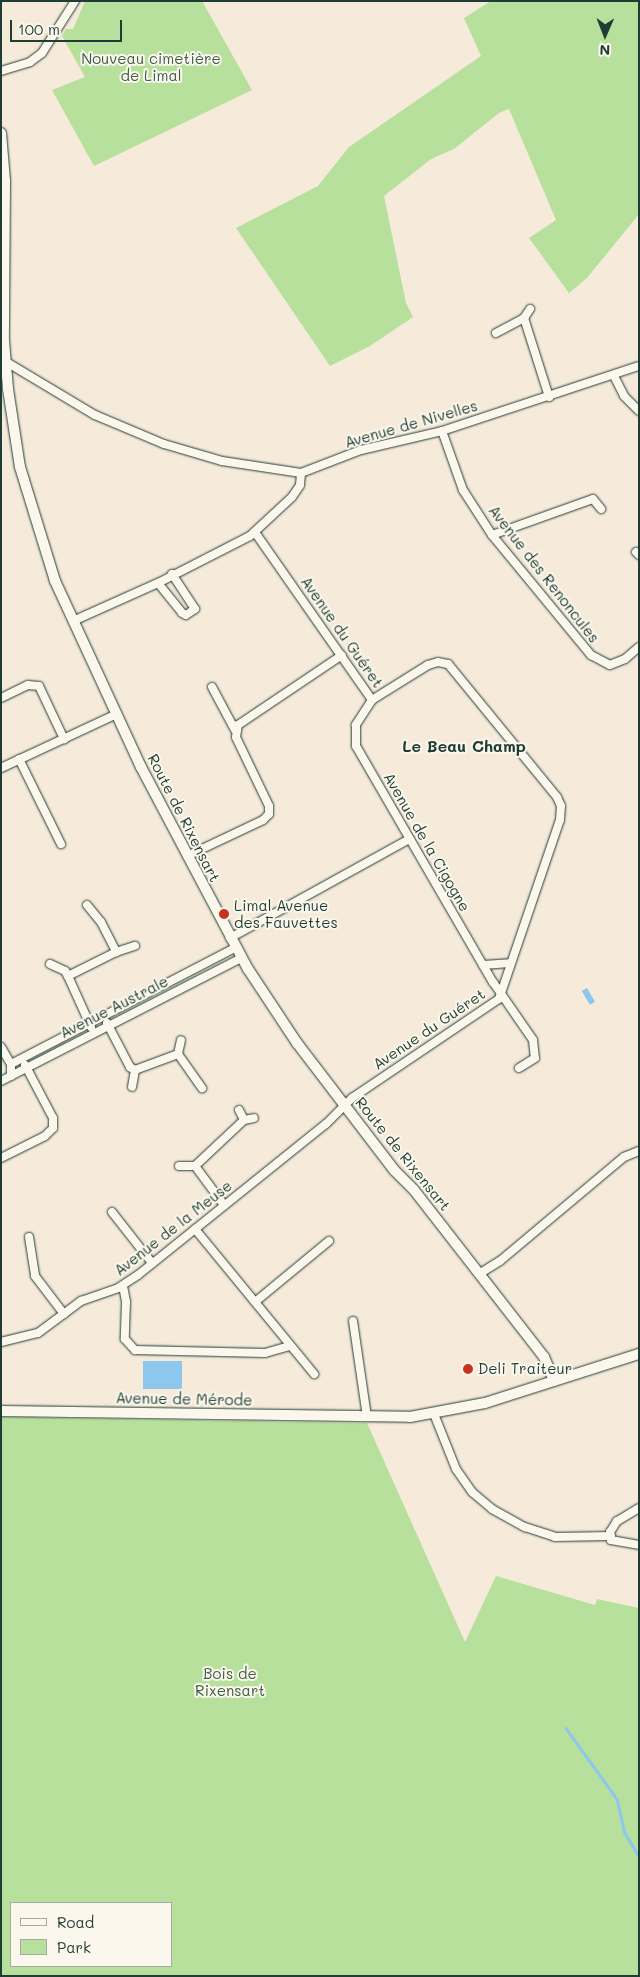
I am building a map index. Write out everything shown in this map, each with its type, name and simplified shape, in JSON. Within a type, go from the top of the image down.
[{"type":"street","points":[[1,72],[30,62],[42,53],[75,1]]},
{"type":"street","name":"Route de Rixensart","points":[[1,134],[3,360],[20,468],[43,546],[73,621],[140,767],[241,958],[277,1014],[346,1106],[544,1358],[554,1381]]},
{"type":"street","points":[[496,333],[524,318],[530,309]]},
{"type":"street","points":[[524,318],[549,397]]},
{"type":"street","name":"Avenue de Nivelles","points":[[3,360],[95,415],[164,444],[222,462],[301,473],[361,450],[442,431],[614,376],[639,366]]},
{"type":"street","points":[[614,376],[624,396],[639,411]]},
{"type":"street","name":"Avenue des Renoncules","points":[[442,431],[463,490],[492,535],[591,656],[610,664],[625,659],[639,647]]},
{"type":"street","points":[[73,621],[158,583],[255,532],[292,497],[300,485],[301,473]]},
{"type":"street","points":[[492,535],[593,499],[601,509]]},
{"type":"street","name":"Avenue du Guéret","points":[[255,532],[372,700],[428,665],[438,662],[448,664],[559,801],[560,820],[510,963],[502,995],[490,1007],[352,1098],[346,1106]]},
{"type":"street","points":[[158,583],[182,613],[186,615],[195,609],[172,574]]},
{"type":"street","points":[[235,730],[238,725],[342,656]]},
{"type":"street","points":[[1,698],[28,685],[39,686],[64,739]]},
{"type":"street","points":[[187,856],[263,820],[268,814],[269,806],[235,730],[212,687]]},
{"type":"street","name":"Avenue de la Cigogne","points":[[372,700],[356,725],[356,746],[483,965],[536,1050],[534,1058],[519,1068]]},
{"type":"street","points":[[1,768],[117,714]]},
{"type":"street","points":[[19,759],[61,844]]},
{"type":"street","points":[[230,938],[409,839]]},
{"type":"street","points":[[87,905],[101,922],[116,952]]},
{"type":"street","points":[[68,976],[116,952],[135,946]]},
{"type":"street","name":"Avenue Australe","points":[[11,1064],[22,1060],[235,948]]},
{"type":"street","name":"Avenue Australe","points":[[1,1081],[241,958]]},
{"type":"street","name":"Avenue du Guéret","points":[[483,965],[510,963]]},
{"type":"street","points":[[50,964],[64,970],[68,976],[94,1034]]},
{"type":"street","points":[[104,1016],[130,1067],[135,1070]]},
{"type":"street","points":[[181,1040],[178,1054],[202,1088]]},
{"type":"street","points":[[1,1047],[11,1064],[11,1076]]},
{"type":"street","points":[[135,1070],[178,1054]]},
{"type":"street","points":[[1,1158],[45,1136],[53,1128],[53,1118],[22,1060]]},
{"type":"street","points":[[132,1088],[135,1070]]},
{"type":"street","name":"Avenue de la Meuse","points":[[1,1342],[20,1340],[38,1334],[86,1298],[123,1286],[346,1106]]},
{"type":"street","points":[[239,1110],[244,1120]]},
{"type":"street","points":[[179,1166],[195,1166],[244,1120],[254,1118]]},
{"type":"street","points":[[479,1274],[500,1260],[624,1157],[639,1151]]},
{"type":"street","points":[[195,1166],[224,1205]]},
{"type":"street","points":[[112,1212],[152,1263]]},
{"type":"street","points":[[195,1229],[314,1374]]},
{"type":"street","points":[[29,1237],[35,1276],[64,1314]]},
{"type":"street","points":[[255,1302],[329,1241]]},
{"type":"street","points":[[123,1286],[126,1302],[125,1339],[135,1350],[271,1352],[290,1346]]},
{"type":"street","points":[[353,1321],[367,1417]]},
{"type":"street","name":"Avenue de Mérode","points":[[1,1410],[367,1417],[434,1414],[485,1403],[639,1354]]},
{"type":"street","points":[[434,1414],[456,1469],[472,1492],[492,1509],[525,1527],[555,1537],[611,1536]]},
{"type":"street","points":[[611,1536],[617,1521],[639,1508]]},
{"type":"street","points":[[611,1536],[612,1540],[620,1544],[639,1545]]},
{"type":"green space","name":"Nouveau cimetière de Limal","points":[[85,1],[202,1],[252,90],[94,166],[52,90],[85,77],[62,36],[66,29],[73,29]]},
{"type":"green space","points":[[491,1],[639,1],[639,214],[587,278],[569,293],[529,238],[556,220],[509,109],[499,113],[454,149],[431,159],[384,196],[406,303],[413,317],[370,346],[330,366],[236,228],[318,186],[349,147],[481,56],[464,18]]},
{"type":"green space","name":"Bois de Rixensart","points":[[1,1417],[367,1423],[465,1642],[496,1576],[595,1605],[597,1599],[639,1608],[639,1976],[1,1976]]},
{"type":"water","points":[[587,988],[595,1002],[590,1005],[582,991]]},
{"type":"water","points":[[143,1361],[182,1361],[182,1389],[143,1389]]},
{"type":"waterway","points":[[566,1728],[617,1799],[625,1833],[639,1856]]},
{"type":"place","name":"Limal Avenue des Fauvettes","points":[[224,914]]},
{"type":"place","name":"Deli Traiteur","points":[[468,1369]]},
{"type":"district","name":"Le Beau Champ","points":[[464,746]]}]
